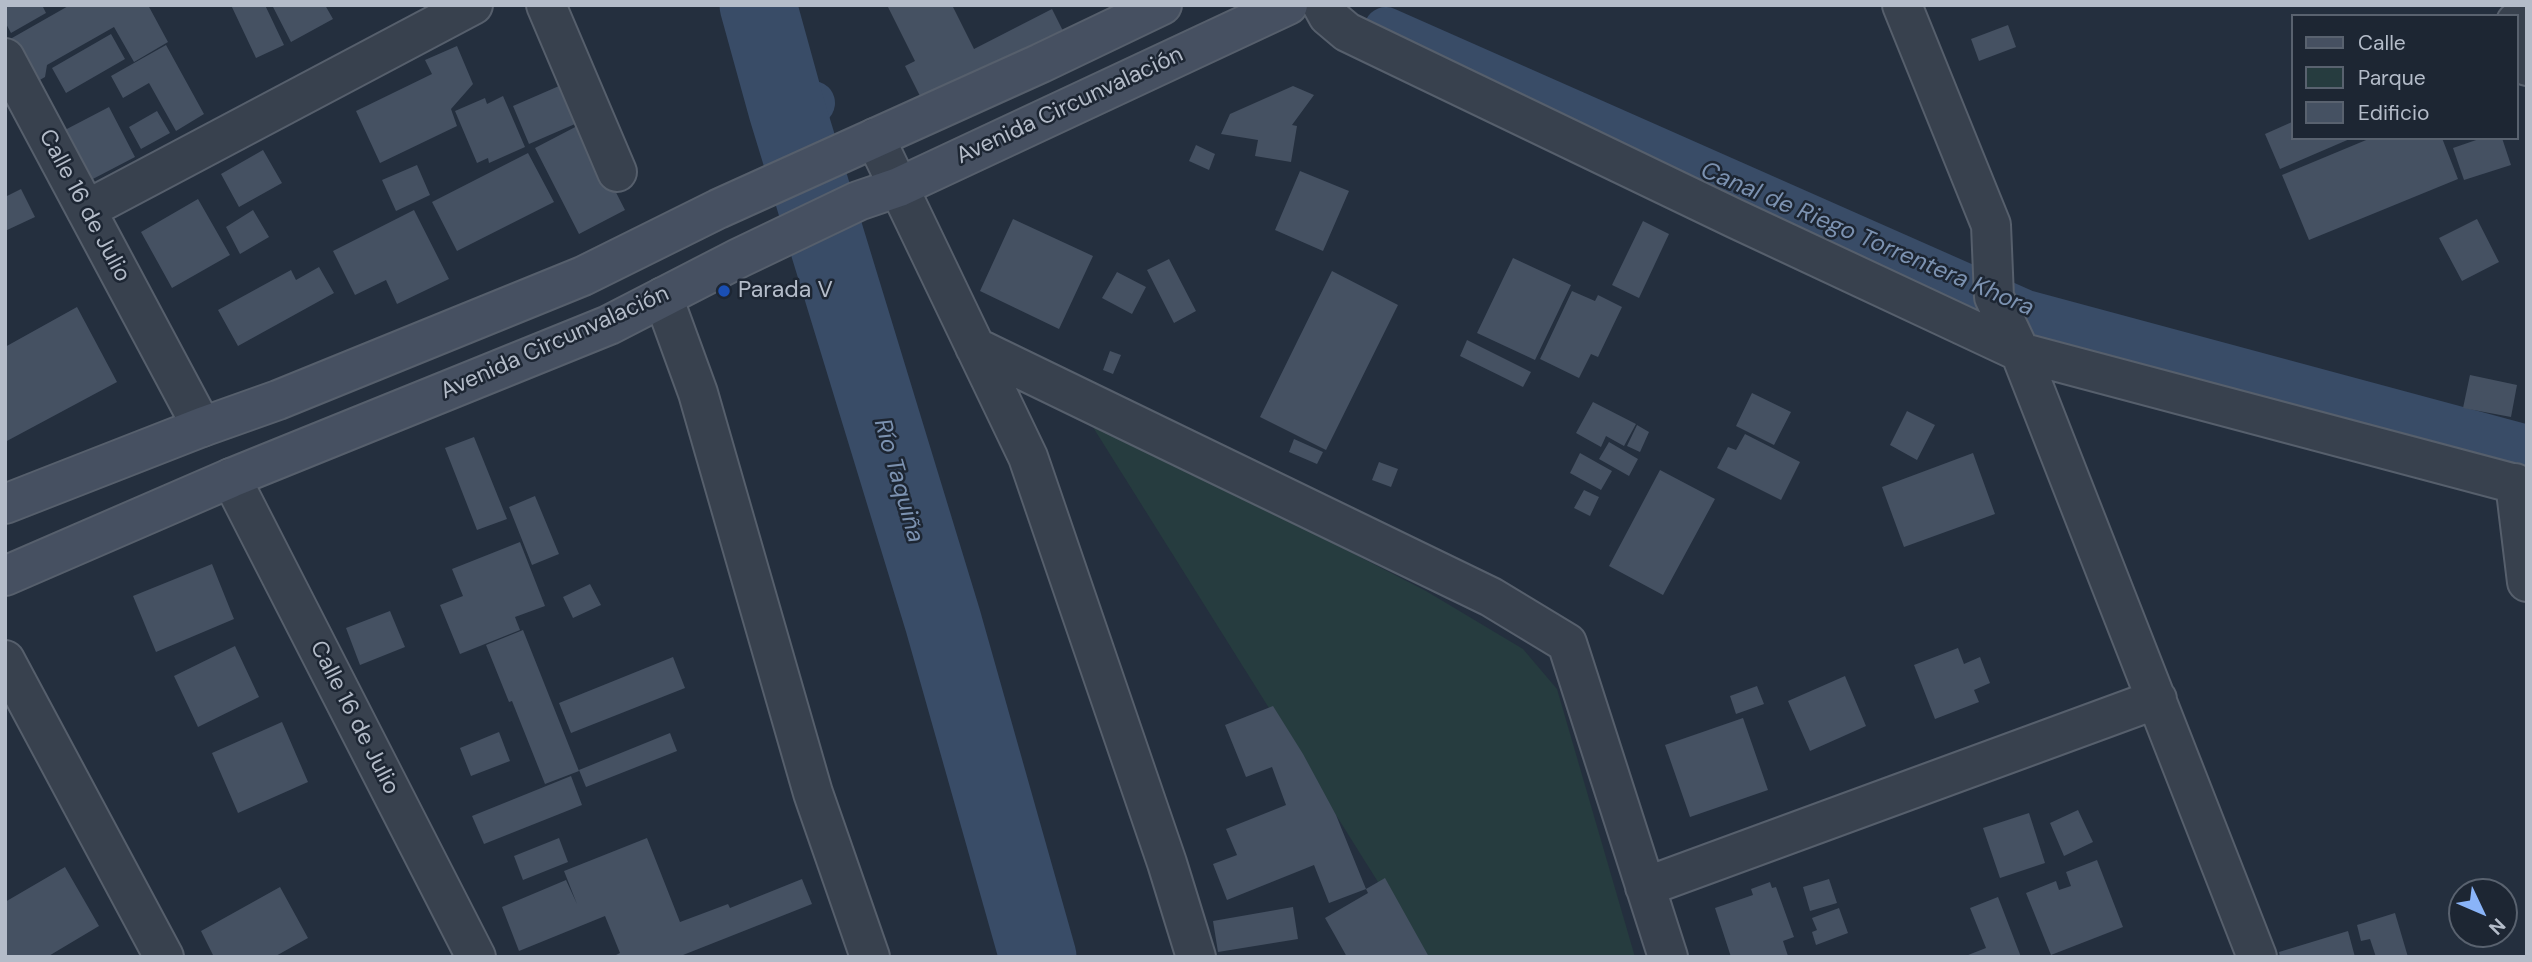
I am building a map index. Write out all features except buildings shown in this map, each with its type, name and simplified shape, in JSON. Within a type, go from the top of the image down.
[{"type":"main road","points":[[5,504],[278,400],[583,276],[836,154],[1162,5]]},
{"type":"main road","name":"Avenida Circunvalación","points":[[5,576],[231,478],[608,325],[858,201],[899,187],[1289,5]]},
{"type":"main road","points":[[734,202],[756,251]]},
{"type":"street","points":[[86,210],[473,5]]},
{"type":"street","points":[[546,5],[617,172]]},
{"type":"street","points":[[1322,5],[1328,16],[1348,32],[2020,352],[2521,485],[2527,582]]},
{"type":"street","points":[[1902,5],[1991,225],[1994,297],[2020,352],[2257,957]]},
{"type":"street","points":[[2518,30],[2527,66]]},
{"type":"street","name":"Calle 16 de Julio","points":[[5,58],[202,427]]},
{"type":"street","points":[[875,138],[1028,457],[1167,863],[1196,957]]},
{"type":"street","points":[[663,297],[698,393],[813,793],[870,957]]},
{"type":"street","points":[[975,347],[1491,597],[1567,643],[1668,957]]},
{"type":"street","name":"Calle 16 de Julio","points":[[231,478],[476,957]]},
{"type":"street","points":[[5,660],[164,957]]},
{"type":"street","points":[[1645,887],[2157,699]]},
{"type":"green space","points":[[1086,416],[1426,591],[1523,649],[1557,689],[1635,957],[1425,957]]},
{"type":"waterway","name":"Río Taquiña","points":[[758,5],[787,110],[943,621],[1038,957]]},
{"type":"waterway","name":"Canal de Riego Torrentera Khora","points":[[1386,29],[2026,312],[2527,447]]},
{"type":"waterway","points":[[787,110],[813,103]]},
{"type":"place","name":"Parada V","points":[[724,291]]}]
